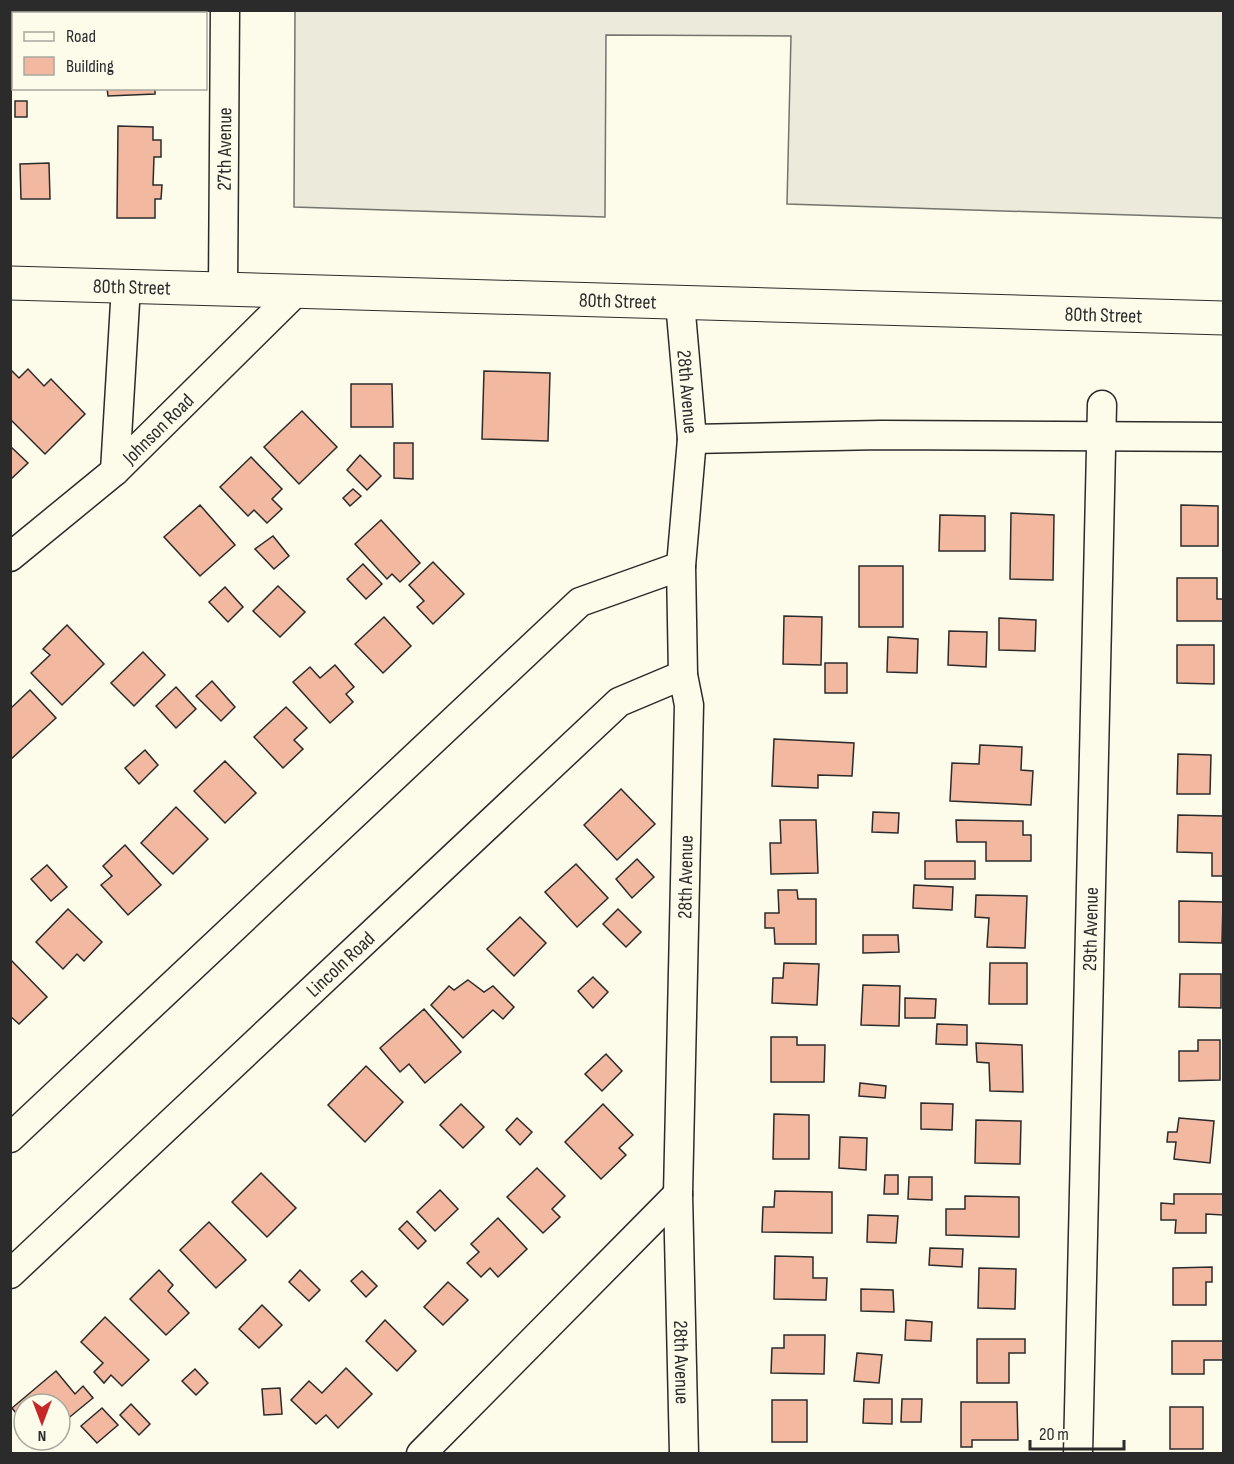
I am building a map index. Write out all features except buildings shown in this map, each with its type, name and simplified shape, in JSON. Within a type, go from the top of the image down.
[{"type":"street","name":"27th Avenue","points":[[223,289],[225,10]]},
{"type":"street","name":"80th Street","points":[[10,283],[1224,318]]},
{"type":"street","points":[[115,471],[126,286]]},
{"type":"street","name":"Johnson Road","points":[[10,557],[115,471],[297,291]]},
{"type":"street","name":"28th Avenue","points":[[680,302],[692,439],[681,566],[683,675],[688,705],[678,1194],[684,1454]]},
{"type":"street","name":"29th Avenue","points":[[1078,1454],[1102,405]]},
{"type":"street","points":[[692,439],[881,435],[1224,437]]},
{"type":"street","points":[[10,1138],[580,602],[681,566]]},
{"type":"street","name":"Lincoln Road","points":[[10,1274],[619,702],[683,675]]},
{"type":"street","points":[[421,1454],[678,1194]]},
{"type":"shaded area","points":[[295,11],[1223,11],[1223,218],[787,204],[791,36],[606,35],[605,217],[294,207]]}]
